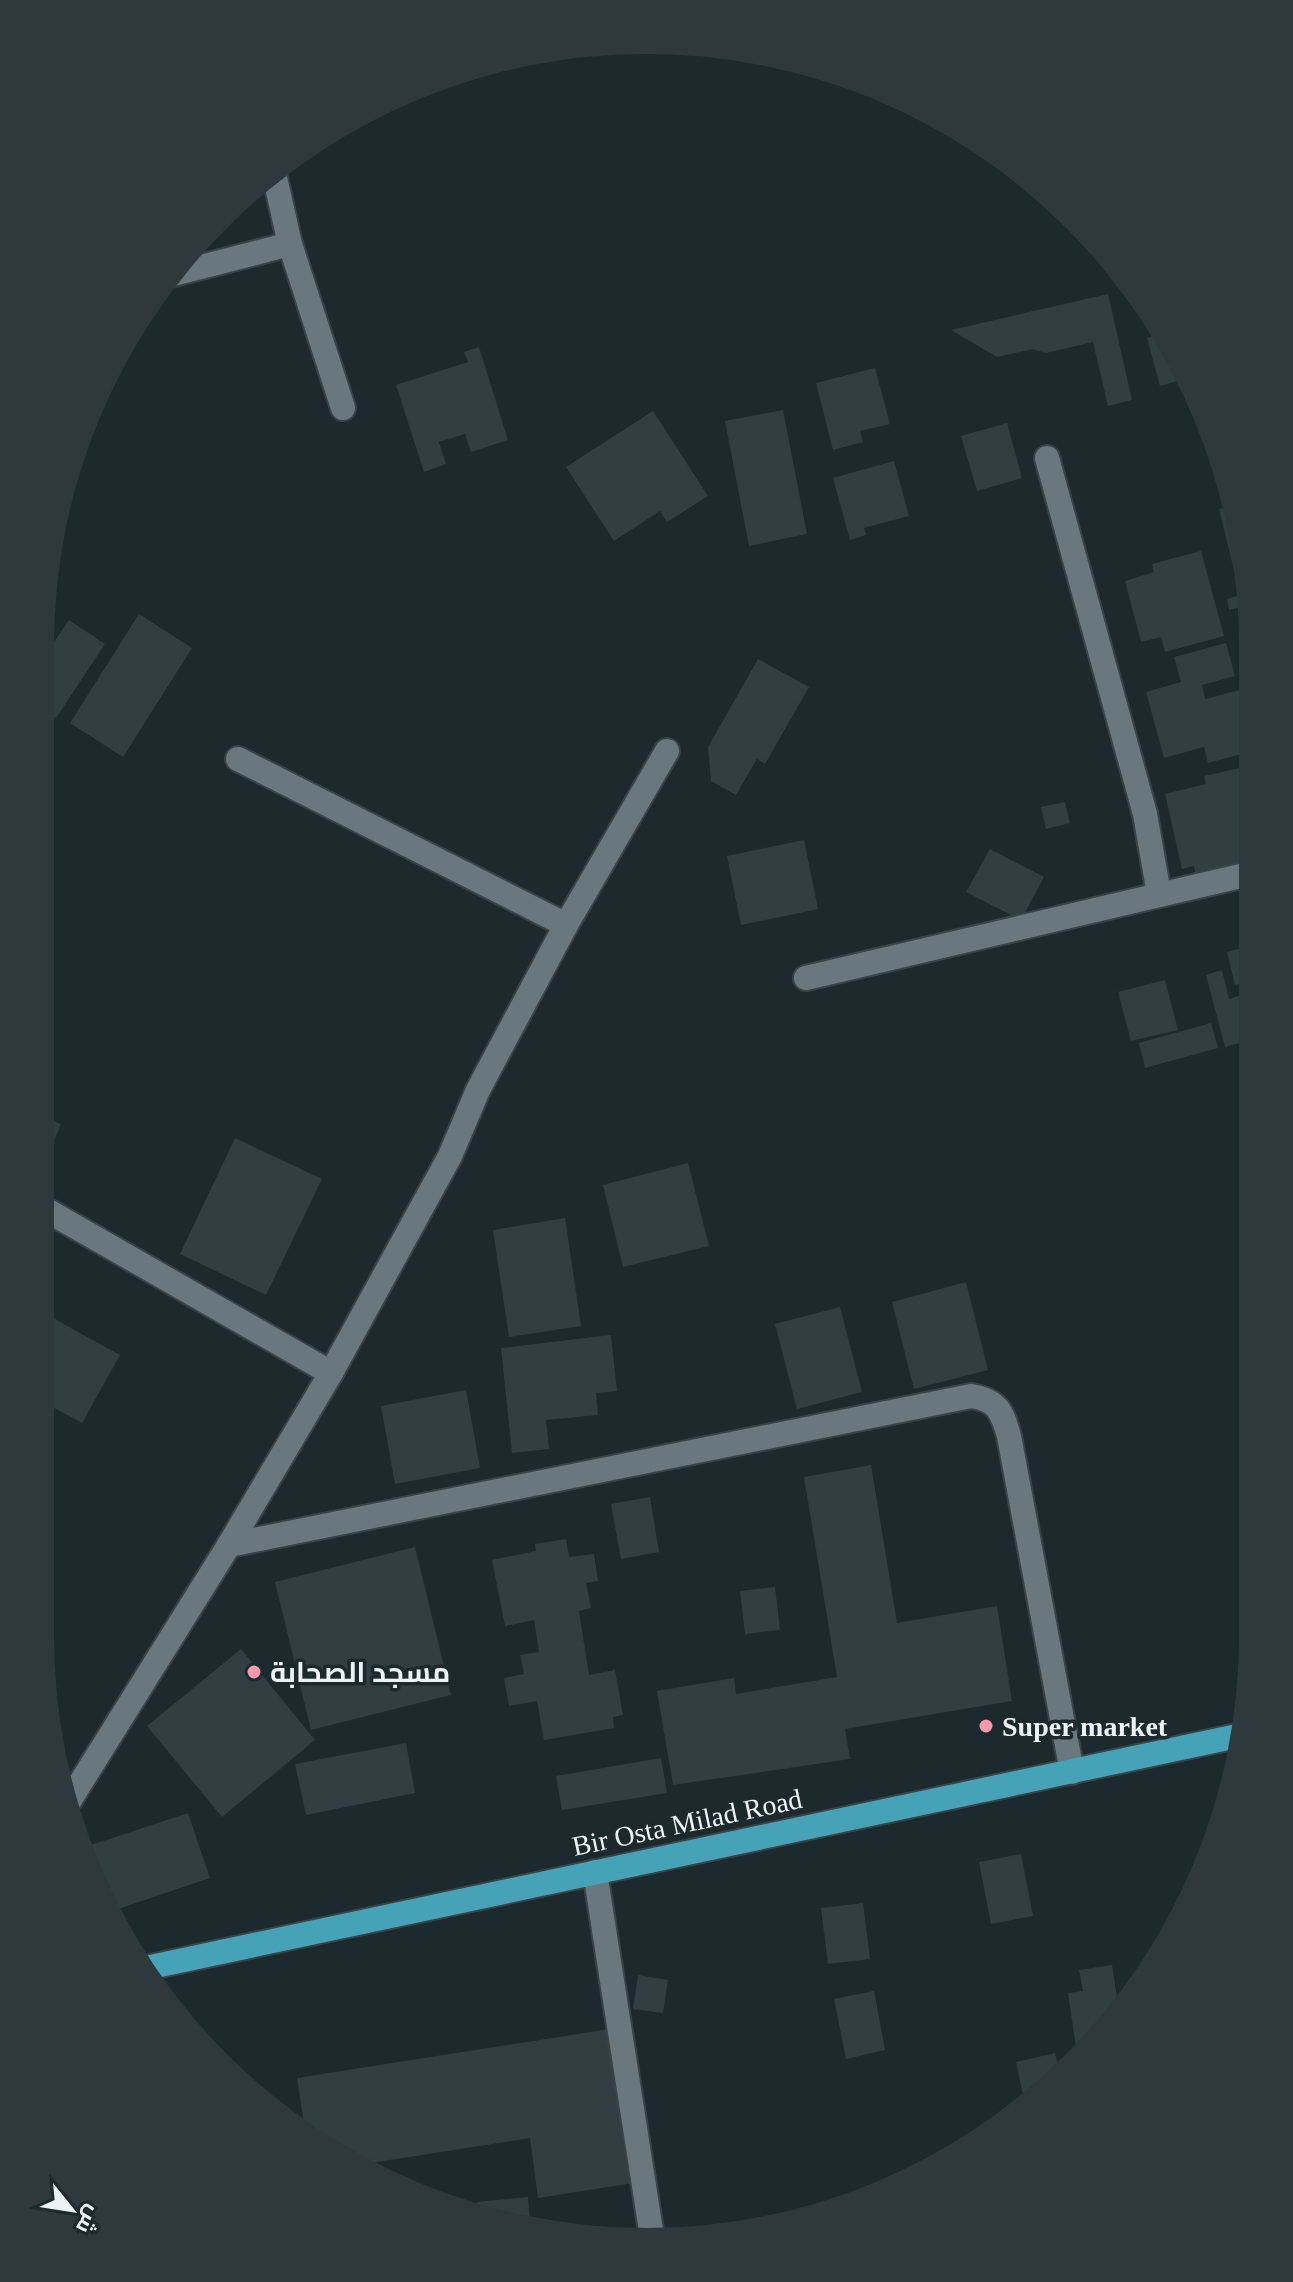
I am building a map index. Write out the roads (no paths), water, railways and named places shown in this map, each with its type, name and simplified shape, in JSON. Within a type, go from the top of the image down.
[{"type":"main road","name":"Bir Osta Milad Road","points":[[155,1966],[1230,1738]]},
{"type":"street","points":[[276,184],[290,244],[343,408]]},
{"type":"street","points":[[189,270],[290,244]]},
{"type":"street","points":[[1047,458],[1145,814],[1159,894]]},
{"type":"street","points":[[75,1792],[229,1545],[331,1373],[450,1156],[478,1090],[566,925],[667,751]]},
{"type":"street","points":[[238,759],[566,925]]},
{"type":"street","points":[[806,978],[1239,876]]},
{"type":"street","points":[[54,1214],[331,1373]]},
{"type":"street","points":[[229,1545],[971,1396],[987,1398],[1001,1409],[1009,1436],[1072,1772]]},
{"type":"street","points":[[595,1872],[651,2228]]},
{"type":"place","name":"مسجد الصحابة","points":[[254,1672]]},
{"type":"place","name":"Super market","points":[[986,1726]]}]
